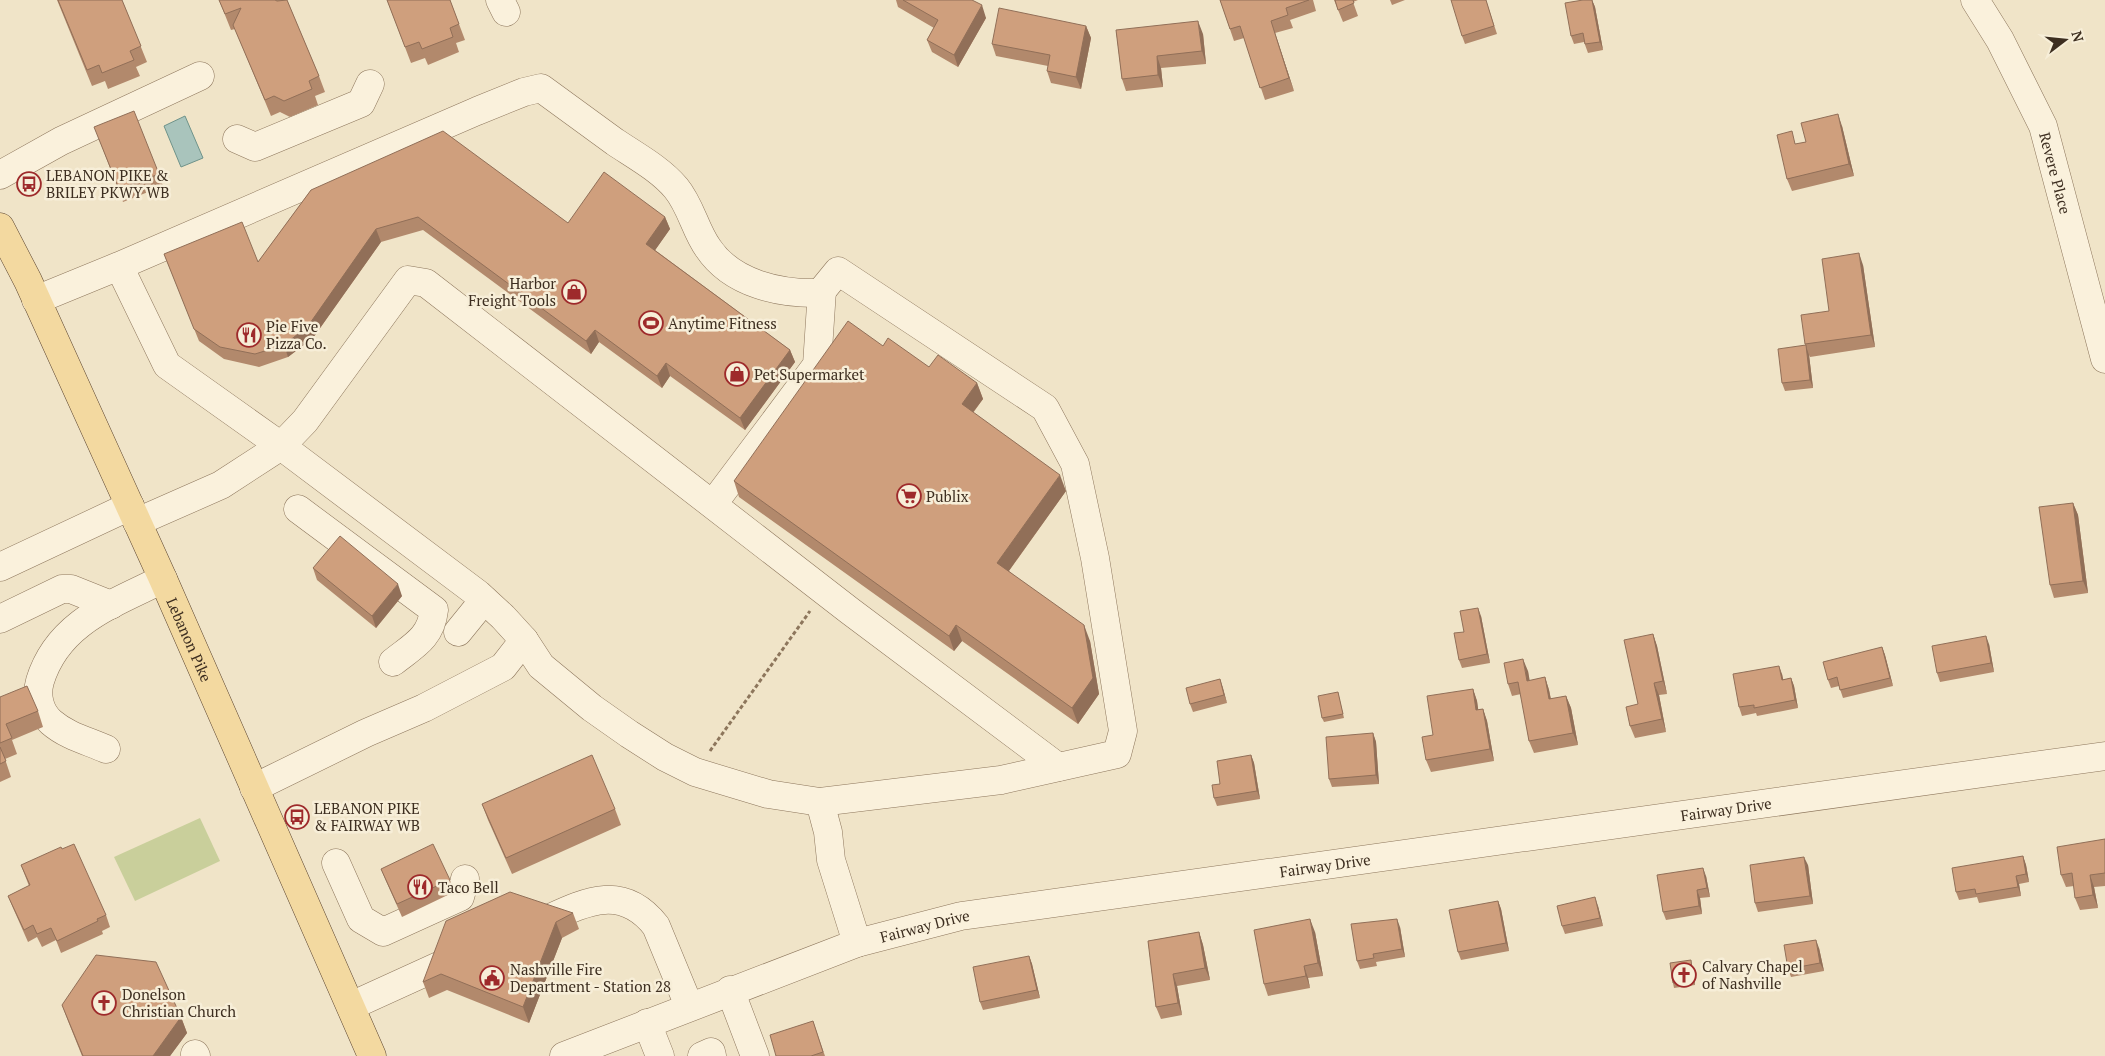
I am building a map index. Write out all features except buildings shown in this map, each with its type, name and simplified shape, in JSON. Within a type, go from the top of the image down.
[{"type":"main road","name":"Lebanon Pike","points":[[0,227],[28,281],[163,579],[372,1056]]},
{"type":"street","name":"Revere Place","points":[[1975,0],[2000,40],[2043,126],[2105,359]]},
{"type":"street","points":[[0,175],[61,141],[200,76]]},
{"type":"street","points":[[237,140],[255,147],[277,140],[361,103],[370,84]]},
{"type":"street","points":[[36,300],[492,105],[524,92],[541,88],[654,168],[676,188],[692,213],[708,248],[736,276],[763,285],[801,293],[820,293],[838,271],[1044,408],[1075,464],[1095,558],[1123,731],[1117,754],[1001,780],[820,802],[768,794],[695,772],[665,757],[592,708],[541,666],[524,640],[503,616],[484,600],[281,446],[167,365],[119,266]]},
{"type":"street","points":[[0,567],[133,514],[221,485],[281,446],[305,421],[408,280],[426,283],[825,591],[1058,767]]},
{"type":"street","points":[[712,504],[817,365],[822,290]]},
{"type":"street","points":[[298,509],[434,610],[432,625],[423,638],[393,662]]},
{"type":"street","points":[[106,749],[64,732],[50,721],[42,710],[36,693],[46,662],[61,640],[74,627],[111,605],[163,579]]},
{"type":"street","points":[[0,619],[62,589],[71,589],[111,605]]},
{"type":"street","points":[[458,632],[484,600]]},
{"type":"street","points":[[254,788],[366,733],[424,708],[503,667],[524,640]]},
{"type":"street","name":"Fairway Drive","points":[[564,1056],[730,990],[857,943],[960,916],[2105,756]]},
{"type":"street","points":[[820,802],[828,832],[831,860],[857,943]]},
{"type":"street","points":[[336,863],[361,919],[383,932],[460,897],[465,880]]},
{"type":"street","points":[[548,919],[592,900],[607,899],[637,907],[656,926],[689,1006]]},
{"type":"street","points":[[351,1006],[441,965]]},
{"type":"street","points":[[730,990],[755,1056]]},
{"type":"street","points":[[647,1023],[660,1056]]},
{"type":"street","points":[[702,1056],[711,1052],[712,1056]]},
{"type":"path","points":[[710,751],[825,591]]},
{"type":"green space","points":[[200,818],[220,861],[135,901],[114,857]]},
{"type":"water","points":[[185,116],[203,158],[181,167],[164,126]]},
{"type":"place","name":"LEBANON PIKE & BRILEY PKWY WB","points":[[29,184]]},
{"type":"place","name":"Harbor Freight Tools","points":[[574,292]]},
{"type":"place","name":"Anytime Fitness","points":[[651,323]]},
{"type":"place","name":"Pie Five Pizza Co.","points":[[249,335]]},
{"type":"place","name":"Pet Supermarket","points":[[737,374]]},
{"type":"place","name":"Publix","points":[[909,496]]},
{"type":"place","name":"LEBANON PIKE & FAIRWAY WB","points":[[297,817]]},
{"type":"place","name":"Taco Bell","points":[[420,887]]},
{"type":"place","name":"Calvary Chapel of Nashville","points":[[1684,975]]},
{"type":"place","name":"Nashville Fire Department - Station 28","points":[[492,978]]},
{"type":"place","name":"Donelson Christian Church","points":[[104,1003]]}]
